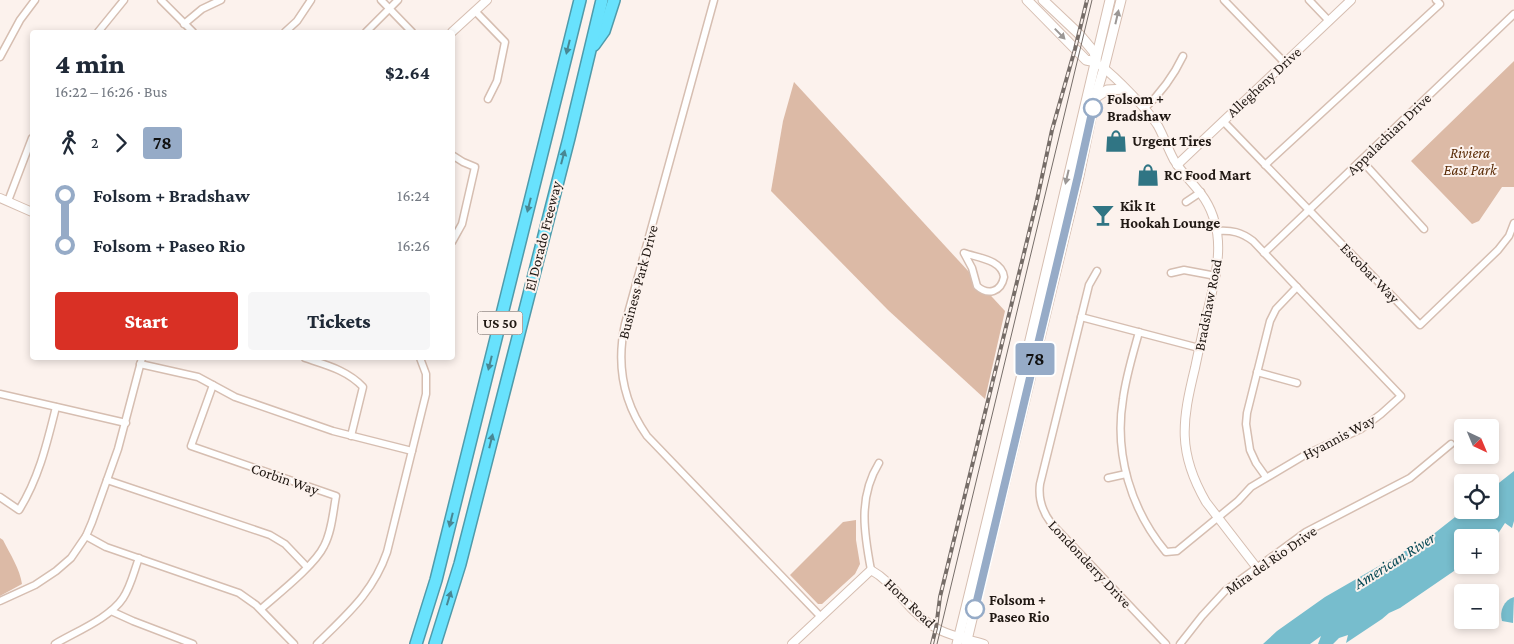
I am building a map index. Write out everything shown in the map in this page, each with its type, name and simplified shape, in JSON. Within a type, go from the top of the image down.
[{"type":"highway","name":"El Dorado Freeway","points":[[416,644],[436,580],[580,0]]},
{"type":"highway","name":"El Dorado Freeway","points":[[435,644],[460,564],[602,0]]},
{"type":"highway","points":[[590,50],[604,31],[614,0]]},
{"type":"main road","name":"Bradshaw Road","points":[[1027,0],[1086,60],[1096,62],[1094,52],[1079,34],[1043,0]]},
{"type":"main road","points":[[962,642],[995,488],[1110,0]]},
{"type":"main road","points":[[962,642],[993,534],[1076,186],[1095,98],[1121,0]]},
{"type":"main road","points":[[1079,34],[1087,38],[1095,37],[1103,29]]},
{"type":"main road","points":[[1095,98],[1107,90],[1125,89]]},
{"type":"main road","points":[[993,534],[990,531],[998,493],[995,488]]},
{"type":"street","points":[[0,57],[16,28],[35,0]]},
{"type":"street","points":[[102,30],[124,0]]},
{"type":"street","points":[[161,0],[191,30]]},
{"type":"street","points":[[184,24],[202,9],[221,0]]},
{"type":"street","points":[[287,30],[297,21],[311,0]]},
{"type":"street","points":[[381,0],[410,30]]},
{"type":"street","points":[[368,30],[398,0]]},
{"type":"street","points":[[454,30],[487,0]]},
{"type":"street","name":"Business Park Drive","points":[[714,0],[625,324],[621,350],[622,377],[631,409],[647,436],[821,617]]},
{"type":"street","points":[[1224,0],[1285,63]]},
{"type":"street","points":[[1309,0],[1329,21]]},
{"type":"street","name":"Allegheny Drive","points":[[1177,165],[1351,0]]},
{"type":"street","points":[[1265,165],[1440,4],[1436,0]]},
{"type":"street","points":[[475,11],[505,42],[497,81],[488,99]]},
{"type":"street","name":"Appalachian Drive","points":[[1264,253],[1362,162],[1514,14]]},
{"type":"street","points":[[1144,109],[1170,81],[1184,56]]},
{"type":"street","name":"Bradshaw Road","points":[[1096,62],[1125,89],[1156,124],[1177,165],[1201,192],[1212,212],[1217,231],[1216,276],[1186,406],[1184,443],[1193,478],[1206,502],[1257,568]]},
{"type":"street","name":"Escobar Way","points":[[1222,121],[1420,325],[1498,250],[1509,236],[1514,223]]},
{"type":"street","points":[[8,201],[30,143]]},
{"type":"street","points":[[455,157],[475,167],[462,224],[455,237]]},
{"type":"street","points":[[1362,162],[1424,229]]},
{"type":"street","points":[[1186,202],[1201,192]]},
{"type":"street","points":[[0,198],[30,211]]},
{"type":"street","name":"Hyannis Way","points":[[1139,332],[1125,386],[1121,413],[1121,440],[1126,474],[1141,514],[1166,552],[1177,550],[1238,501],[1251,487],[1266,477],[1305,455],[1361,429],[1401,396],[1253,241],[1242,234],[1230,230],[1217,231]]},
{"type":"street","points":[[964,253],[988,261],[1000,266],[1004,274],[1001,286],[989,292],[977,286],[964,253]]},
{"type":"street","points":[[1171,273],[1184,270],[1216,276]]},
{"type":"street","name":"Londonderry Drive","points":[[1097,271],[1089,284],[1040,484],[1040,503],[1051,523],[1166,644]]},
{"type":"street","points":[[1266,477],[1253,457],[1246,432],[1247,413],[1273,312],[1281,301],[1297,287]]},
{"type":"street","points":[[1081,317],[1199,348]]},
{"type":"street","points":[[0,601],[35,586],[56,572],[71,558],[86,536],[126,423],[141,360],[198,377],[235,397],[351,436],[412,452]]},
{"type":"street","points":[[311,360],[342,371],[363,387],[351,436]]},
{"type":"street","points":[[317,644],[357,604],[377,577],[387,552],[426,387],[426,374],[421,360]]},
{"type":"street","points":[[1257,372],[1297,383]]},
{"type":"street","name":"Corbin Way","points":[[213,385],[191,446],[336,496],[327,540],[318,556],[261,609]]},
{"type":"street","points":[[0,394],[126,423]]},
{"type":"street","points":[[0,497],[19,510],[32,488],[40,466],[56,407]]},
{"type":"street","name":"Mira del Rio Drive","points":[[1180,644],[1218,598],[1257,568],[1306,532],[1410,478],[1451,444]]},
{"type":"street","points":[[872,570],[866,545],[864,506],[869,483],[879,463]]},
{"type":"street","points":[[1108,478],[1126,474]]},
{"type":"street","points":[[107,480],[270,535],[285,544],[307,567]]},
{"type":"street","points":[[86,536],[106,547],[232,590],[261,609],[294,644]]},
{"type":"street","points":[[55,644],[111,611],[119,604],[126,593],[139,558]]},
{"type":"street","name":"Horn Road","points":[[792,644],[872,570],[881,575],[914,611],[943,633],[962,642],[984,644]]},
{"type":"street","points":[[111,611],[194,644]]},
{"type":"green space","name":"Riviera East Park","points":[[1514,61],[1514,187],[1502,187],[1479,221],[1472,224],[1411,161]]},
{"type":"green space","points":[[794,82],[1005,311],[985,399],[888,310],[771,191],[783,121]]},
{"type":"green space","points":[[856,520],[856,540],[860,564],[855,574],[822,604],[818,604],[790,575],[843,522]]},
{"type":"green space","points":[[0,538],[3,540],[14,562],[22,584],[0,596]]},
{"type":"water","name":"American River","points":[[1514,471],[1514,521],[1512,528],[1505,523],[1499,532],[1499,529],[1454,529],[1454,571],[1400,608],[1389,613],[1346,643],[1348,635],[1339,638],[1333,644],[1318,644],[1321,636],[1310,644],[1263,644],[1277,631],[1325,597],[1431,536],[1454,518],[1499,519],[1499,483]]},
{"type":"water","points":[[1514,597],[1513,623],[1502,621],[1501,613],[1503,606],[1510,598]]},
{"type":"tram line","points":[[937,644],[1092,0]]},
{"type":"railway","points":[[932,644],[940,597],[1037,200],[1052,130],[1087,0]]},
{"type":"bus line","name":"78","points":[[975,609],[1093,108]]},
{"type":"place","name":"Folsom + Bradshaw","points":[[1093,108]]},
{"type":"place","name":"Urgent Tires","points":[[1116,141]]},
{"type":"place","name":"RC Food Mart","points":[[1148,175]]},
{"type":"place","name":"Kik It Hookah Lounge","points":[[1103,215]]},
{"type":"place","name":"Folsom + Paseo Rio","points":[[975,609]]}]
